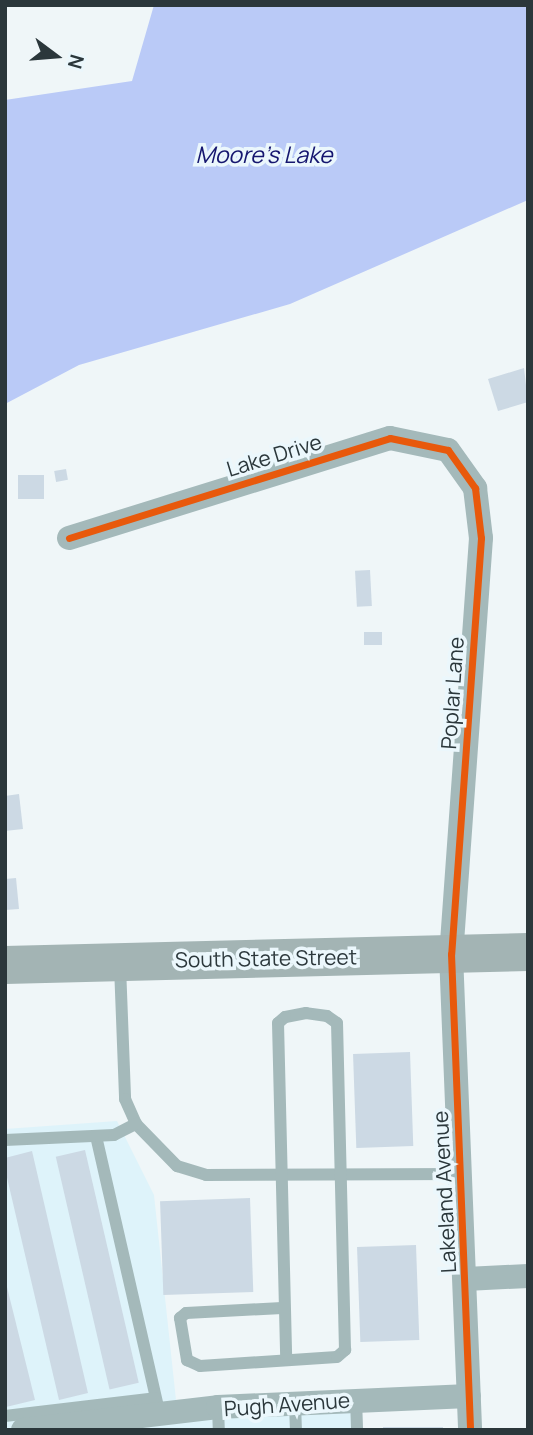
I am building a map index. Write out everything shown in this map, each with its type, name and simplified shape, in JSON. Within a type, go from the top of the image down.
[{"type":"main road","name":"South State Street","points":[[5,965],[528,952]]},
{"type":"street","name":"Lake Drive","points":[[69,538],[390,438],[442,448]]},
{"type":"street","name":"Poplar Lane","points":[[442,448],[475,488],[481,538],[451,954]]},
{"type":"street","name":"Lakeland Avenue","points":[[451,954],[470,1430]]},
{"type":"street","points":[[466,1279],[528,1276]]},
{"type":"street","name":"Pugh Avenue","points":[[23,1430],[158,1407],[219,1419],[295,1403],[469,1396]]},
{"type":"lane","points":[[120,962],[125,1099],[136,1124],[177,1166],[205,1175],[461,1174]]},
{"type":"lane","points":[[282,1308],[186,1313],[180,1318],[180,1343],[187,1360],[200,1366],[337,1357],[345,1350],[337,1023],[327,1016],[306,1013],[285,1017],[278,1023],[283,1174],[282,1308],[286,1360]]},
{"type":"lane","points":[[5,1140],[114,1135],[136,1124]]},
{"type":"lane","points":[[5,1416],[158,1407],[96,1136]]},
{"type":"lane","points":[[356,1399],[357,1430]]},
{"type":"lane","points":[[295,1403],[296,1430]]},
{"type":"shaded area","points":[[117,1121],[154,1195],[176,1400],[356,1399],[357,1430],[5,1430],[5,1129]]},
{"type":"water","name":"Moore's Lake","points":[[154,5],[528,5],[528,200],[290,304],[79,365],[5,404],[5,100],[132,81]]},
{"type":"building","points":[[524,368],[528,402],[498,411],[488,379]]},
{"type":"building","points":[[66,469],[68,480],[56,482],[54,471]]},
{"type":"building","points":[[18,475],[44,475],[44,499],[18,499]]},
{"type":"building","points":[[370,570],[372,606],[357,607],[355,571]]},
{"type":"building","points":[[364,632],[382,632],[382,645],[364,645]]},
{"type":"building","points":[[19,794],[23,829],[5,831],[5,796]]},
{"type":"building","points":[[16,878],[19,909],[5,910],[5,879]]},
{"type":"building","points":[[410,1052],[413,1146],[356,1148],[353,1054]]},
{"type":"building","points":[[85,1150],[139,1383],[110,1390],[56,1157]]},
{"type":"building","points":[[32,1151],[88,1393],[59,1400],[5,1169],[5,1158]]},
{"type":"building","points":[[250,1198],[253,1292],[163,1295],[160,1201]]},
{"type":"building","points":[[416,1245],[419,1340],[360,1342],[357,1247]]},
{"type":"building","points":[[5,1279],[35,1400],[6,1407],[5,1403]]},
{"type":"building","points":[[383,1427],[443,1427],[443,1430],[383,1430]]},
{"type":"cycle path","points":[[69,538],[390,438],[448,450],[475,488],[481,538],[451,954],[470,1430]]}]
